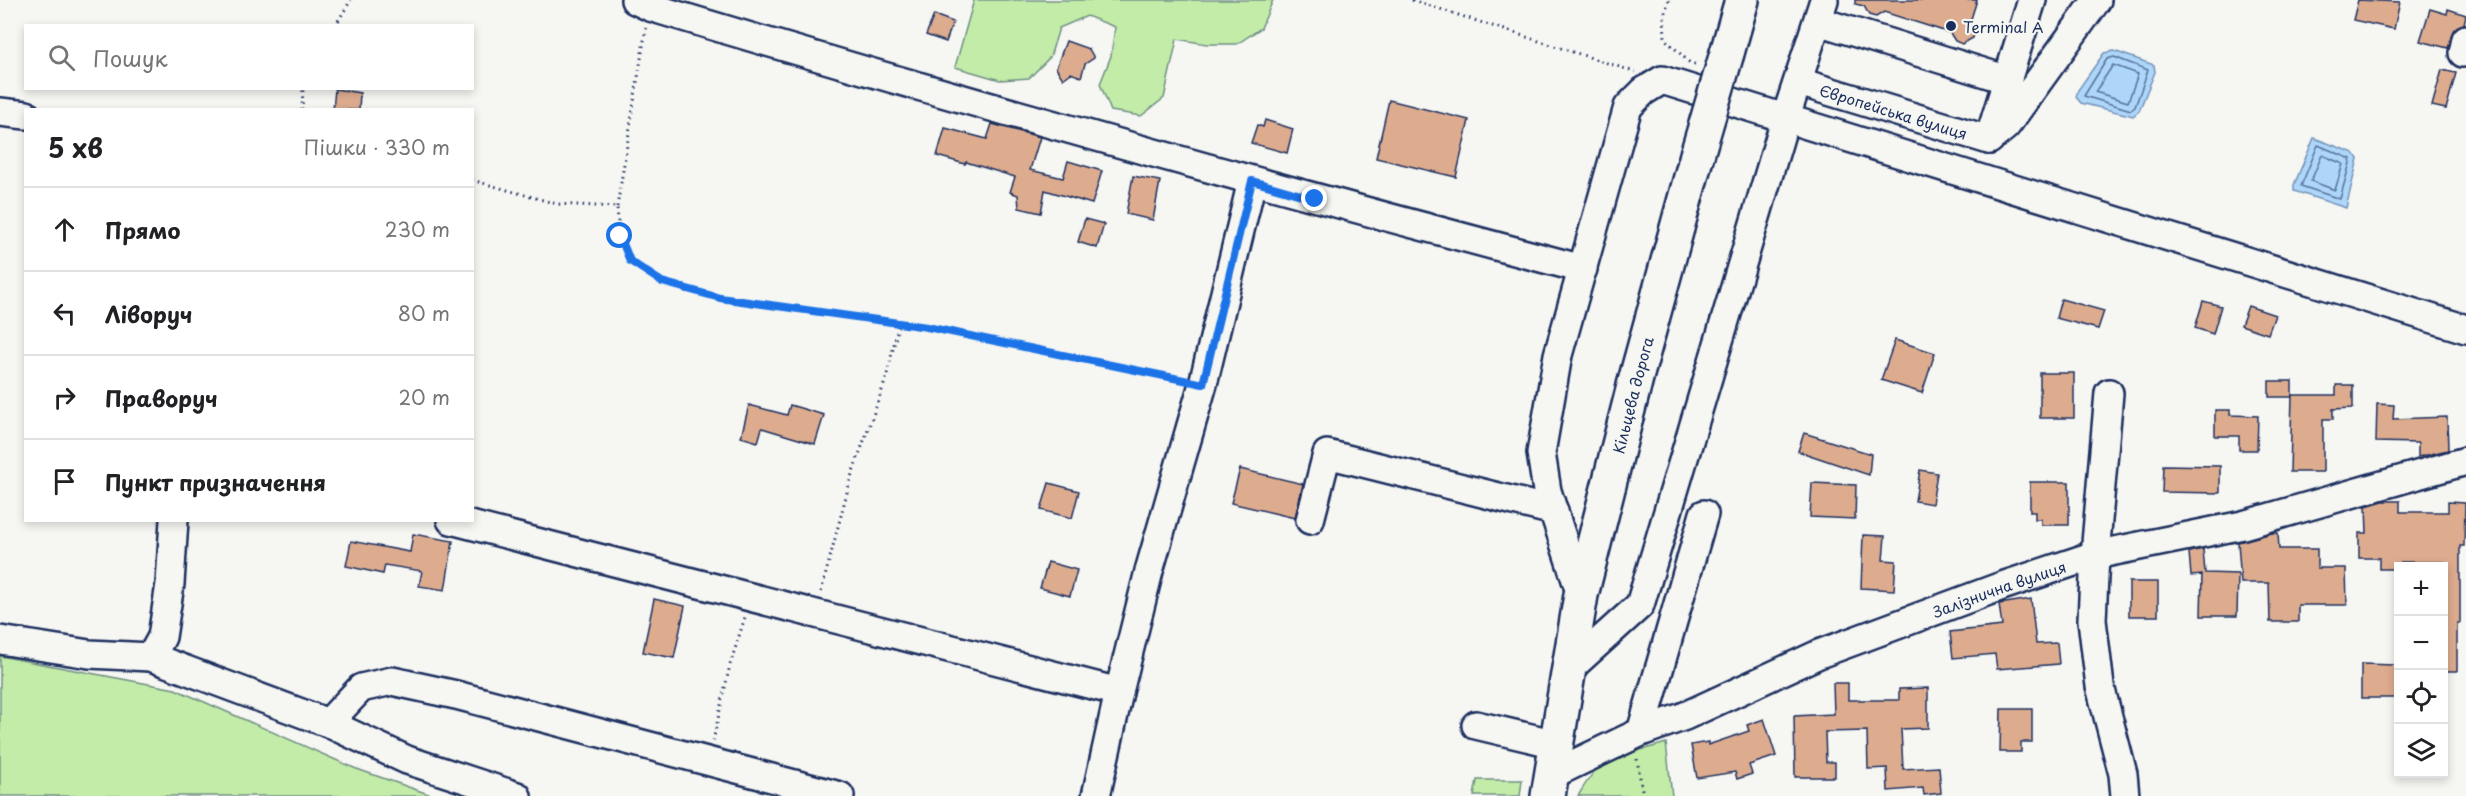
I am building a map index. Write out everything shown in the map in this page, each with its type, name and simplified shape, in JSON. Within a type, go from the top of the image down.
[{"type":"highway","name":"Кільцева дорога","points":[[1552,772],[1581,595],[1636,378],[1742,0]]},
{"type":"street","points":[[1989,140],[2032,0]]},
{"type":"street","points":[[1989,140],[2006,126],[2097,0]]},
{"type":"street","points":[[643,4],[867,72],[1252,181],[1583,268]]},
{"type":"street","points":[[1568,670],[1640,605],[1785,120],[1821,10],[2008,80]]},
{"type":"street","points":[[1581,595],[1547,491],[1541,453],[1558,355],[1628,107],[1644,91],[1662,81],[2466,330]]},
{"type":"street","name":"Європейська вулиця","points":[[1799,82],[1989,140]]},
{"type":"street","points":[[0,112],[24,115]]},
{"type":"street","points":[[1096,796],[1149,571],[1203,384],[1252,181]]},
{"type":"street","points":[[2109,393],[2095,555],[2092,620],[2100,686],[2123,774],[2125,796]]},
{"type":"street","points":[[1310,520],[1327,454],[1554,511]]},
{"type":"street","name":"Залізнична вулиця","points":[[1552,772],[1633,735],[1685,716],[1819,654],[2002,585],[2095,555],[2243,525],[2466,460]]},
{"type":"street","points":[[1633,735],[1704,514]]},
{"type":"street","points":[[152,657],[162,637],[170,584],[174,522]]},
{"type":"street","points":[[459,522],[1119,692]]},
{"type":"street","points":[[0,640],[89,654],[152,657],[328,723],[407,760],[517,796]]},
{"type":"street","points":[[328,723],[360,688],[392,681],[456,695],[840,796]]},
{"type":"street","points":[[1476,725],[1552,772]]},
{"type":"path","points":[[336,24],[351,0]]},
{"type":"path","points":[[1412,0],[1662,81]]},
{"type":"path","points":[[643,4],[617,207],[620,236],[630,261],[662,282],[720,298],[899,323],[1203,384]]},
{"type":"path","points":[[302,108],[303,90]]},
{"type":"path","points":[[474,181],[557,204],[617,207]]},
{"type":"path","points":[[816,615],[851,477],[886,379],[899,323]]},
{"type":"path","points":[[708,760],[730,664],[751,598]]},
{"type":"path","points":[[1633,735],[1643,796]]},
{"type":"green space","points":[[974,0],[1273,0],[1261,28],[1237,44],[1207,44],[1177,39],[1164,98],[1141,116],[1111,111],[1100,84],[1111,56],[1115,27],[1087,16],[1059,28],[1050,57],[1029,78],[1000,80],[955,67]]},
{"type":"green space","points":[[0,656],[175,689],[354,768],[434,796],[0,796]]},
{"type":"green space","points":[[1666,743],[1672,796],[1578,796],[1591,775],[1601,765],[1624,755]]},
{"type":"green space","points":[[1477,780],[1522,780],[1520,796],[1474,796]]},
{"type":"water","points":[[2114,51],[2154,65],[2155,72],[2139,111],[2133,116],[2081,103],[2076,97],[2078,90],[2104,53]]},
{"type":"water","points":[[2314,138],[2354,153],[2358,159],[2346,208],[2294,191],[2294,185]]},
{"type":"building","name":"Terminal A","points":[[1855,0],[1977,0],[1970,22],[1975,31],[1973,38],[1962,44],[1955,41],[1950,33],[1884,12],[1876,17],[1869,15],[1864,6],[1855,4]]},
{"type":"building","points":[[2358,0],[2400,2],[2394,29],[2353,20]]},
{"type":"building","points":[[2430,9],[2447,14],[2448,9],[2466,15],[2464,24],[2454,29],[2448,48],[2420,41]]},
{"type":"building","points":[[934,15],[953,22],[946,42],[926,35]]},
{"type":"building","points":[[1066,41],[1089,49],[1094,58],[1085,64],[1081,77],[1071,73],[1063,79],[1056,68]]},
{"type":"building","points":[[2442,70],[2456,73],[2446,109],[2432,106]]},
{"type":"building","points":[[335,90],[360,93],[359,108],[333,108]]},
{"type":"building","points":[[1389,100],[1469,120],[1456,177],[1376,158]]},
{"type":"building","points":[[1265,120],[1293,129],[1287,153],[1251,143],[1257,125],[1263,127]]},
{"type":"building","points":[[992,124],[1040,137],[1030,170],[1063,178],[1068,161],[1102,171],[1092,204],[1045,190],[1041,213],[1019,208],[1018,195],[1010,192],[1015,177],[937,156],[945,128],[987,139]]},
{"type":"building","points":[[1133,176],[1160,181],[1153,220],[1126,214]]},
{"type":"building","points":[[1085,219],[1104,224],[1097,248],[1078,242]]},
{"type":"building","points":[[2061,299],[2104,311],[2098,329],[2056,318]]},
{"type":"building","points":[[2203,301],[2221,306],[2213,334],[2195,328]]},
{"type":"building","points":[[2248,306],[2275,315],[2268,334],[2241,325]]},
{"type":"building","points":[[1895,340],[1935,353],[1922,393],[1881,380]]},
{"type":"building","points":[[2040,373],[2074,373],[2074,418],[2040,418]]},
{"type":"building","points":[[2269,381],[2292,381],[2292,397],[2269,397]]},
{"type":"building","points":[[2336,385],[2353,385],[2353,408],[2333,409],[2333,419],[2323,419],[2323,472],[2290,472],[2292,395],[2336,395]]},
{"type":"building","points":[[2377,404],[2394,405],[2393,419],[2447,417],[2448,450],[2418,457],[2418,443],[2376,442]]},
{"type":"building","points":[[749,405],[787,415],[790,405],[824,415],[815,444],[762,428],[758,442],[741,437]]},
{"type":"building","points":[[2215,410],[2230,410],[2230,415],[2258,416],[2257,450],[2239,450],[2239,436],[2215,436]]},
{"type":"building","points":[[1804,433],[1871,454],[1869,475],[1798,451]]},
{"type":"building","points":[[2163,465],[2220,466],[2220,493],[2162,492]]},
{"type":"building","points":[[1240,469],[1303,484],[1295,518],[1231,503]]},
{"type":"building","points":[[1920,470],[1937,473],[1932,504],[1915,501]]},
{"type":"building","points":[[2030,482],[2069,482],[2069,525],[2041,525],[2041,519],[2035,519],[2035,512],[2030,512]]},
{"type":"building","points":[[1049,483],[1079,491],[1072,518],[1041,510]]},
{"type":"building","points":[[1812,483],[1856,485],[1855,519],[1810,517]]},
{"type":"building","points":[[2383,501],[2400,501],[2400,512],[2448,512],[2448,502],[2465,503],[2464,546],[2460,546],[2460,623],[2457,623],[2457,671],[2448,671],[2448,562],[2394,562],[2394,569],[2379,569],[2379,558],[2359,558],[2359,533],[2367,533],[2366,506]]},
{"type":"building","points":[[2278,533],[2279,549],[2317,549],[2317,568],[2346,568],[2347,605],[2298,605],[2298,622],[2270,622],[2269,583],[2241,583],[2238,542]]},
{"type":"building","points":[[413,534],[453,541],[445,590],[419,586],[422,571],[385,565],[383,574],[346,566],[351,541],[410,552]]},
{"type":"building","points":[[1863,535],[1885,536],[1883,560],[1896,561],[1894,590],[1861,588]]},
{"type":"building","points":[[2203,549],[2205,573],[2238,574],[2237,616],[2201,616],[2202,575],[2191,576],[2189,552]]},
{"type":"building","points":[[1048,562],[1077,570],[1070,596],[1040,588]]},
{"type":"building","points":[[2129,582],[2158,582],[2158,616],[2129,616]]},
{"type":"building","points":[[654,599],[685,606],[674,658],[643,652]]},
{"type":"building","points":[[2031,599],[2036,644],[2057,643],[2059,664],[1997,669],[1995,654],[1953,658],[1950,632],[2002,626],[1999,604]]},
{"type":"building","points":[[2361,664],[2394,665],[2394,698],[2361,698]]},
{"type":"building","points":[[1833,683],[1848,683],[1848,700],[1899,700],[1899,689],[1928,688],[1928,728],[1901,729],[1903,769],[1939,767],[1941,793],[1924,795],[1923,788],[1888,791],[1887,768],[1868,769],[1867,731],[1825,732],[1826,762],[1835,762],[1835,777],[1795,777],[1794,716],[1834,714]]},
{"type":"building","points":[[2001,709],[2032,709],[2032,742],[2021,742],[2021,752],[2000,752]]},
{"type":"building","points":[[1764,719],[1776,756],[1749,765],[1752,774],[1737,779],[1735,772],[1697,778],[1691,745],[1708,742],[1708,745],[1749,731],[1747,725]]},
{"type":"place","name":"Terminal A","points":[[1951,26]]},
{"type":"route","points":[[620,236],[630,261],[662,282],[720,298],[927,327],[1203,384],[1252,181],[1315,199]]}]
